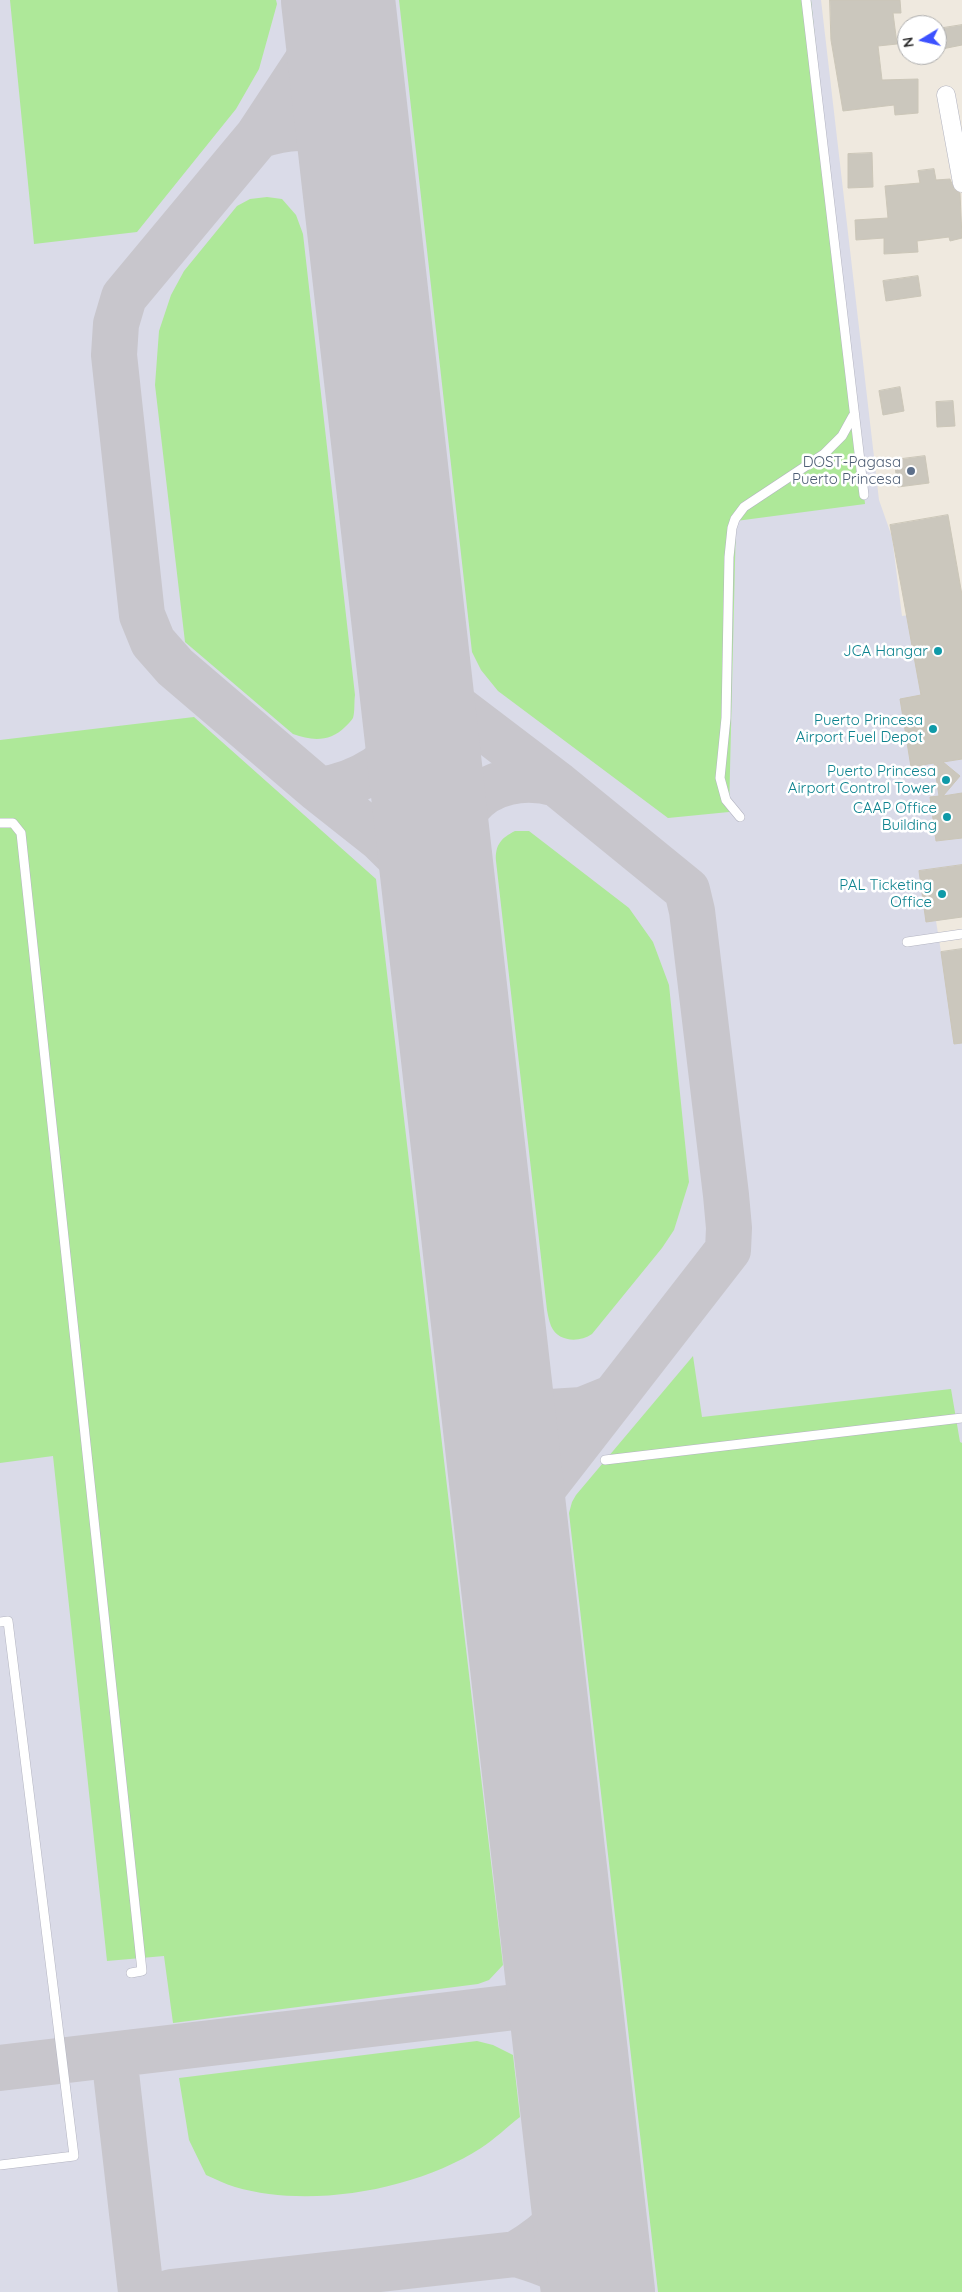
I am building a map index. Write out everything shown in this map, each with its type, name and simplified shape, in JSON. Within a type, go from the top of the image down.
[{"type":"street","points":[[946,95],[962,183]]},
{"type":"lane","points":[[806,0],[853,416],[864,495]]},
{"type":"lane","points":[[740,816],[726,800],[720,778],[726,718],[729,557],[732,528],[735,519],[744,508],[824,454],[842,436],[853,416]]},
{"type":"lane","points":[[0,823],[13,823],[22,833],[142,1971],[131,1973]]},
{"type":"lane","points":[[907,942],[962,934]]},
{"type":"lane","points":[[605,1460],[962,1418]]},
{"type":"lane","points":[[0,1622],[8,1621],[74,2156],[0,2165]]},
{"type":"shaded area","points":[[0,0],[821,0],[879,500],[892,537],[902,616],[962,607],[962,917],[936,921],[941,952],[962,949],[962,2292],[0,2292]]},
{"type":"green space","points":[[10,0],[276,0],[277,4],[259,69],[236,109],[137,232],[34,244]]},
{"type":"green space","points":[[399,0],[811,0],[865,504],[736,521],[729,812],[668,818],[498,691],[481,670],[472,652]]},
{"type":"green space","points":[[267,197],[282,199],[296,215],[303,234],[355,695],[353,718],[339,732],[320,739],[293,734],[185,642],[155,385],[159,331],[171,295],[184,271],[237,206],[250,199]]},
{"type":"green space","points":[[194,717],[376,879],[503,1965],[489,1980],[478,1984],[173,2023],[164,1956],[107,1961],[53,1456],[0,1463],[0,740]]},
{"type":"green space","points":[[515,831],[529,831],[629,908],[653,942],[669,985],[689,1182],[674,1230],[662,1248],[592,1334],[575,1340],[564,1338],[554,1331],[550,1324],[547,1310],[496,861],[498,846],[506,836]]},
{"type":"green space","points":[[693,1356],[702,1417],[951,1389],[960,1442],[962,1443],[962,2292],[658,2292],[569,1513],[576,1495]]},
{"type":"green space","points":[[477,2041],[493,2045],[513,2055],[520,2117],[481,2148],[455,2163],[426,2175],[362,2192],[296,2196],[264,2193],[235,2187],[206,2175],[189,2140],[179,2078]]},
{"type":"building","points":[[830,0],[900,0],[901,13],[893,13],[897,44],[878,46],[882,80],[918,79],[918,113],[895,115],[894,105],[843,111],[831,40]]},
{"type":"building","points":[[962,25],[962,45],[947,48],[947,27]]},
{"type":"building","points":[[872,153],[873,187],[848,188],[848,154]]},
{"type":"building","points":[[934,169],[936,180],[950,179],[954,189],[960,193],[962,238],[950,241],[949,237],[917,241],[918,252],[884,254],[884,238],[856,240],[855,220],[888,218],[885,186],[920,183],[918,171]]},
{"type":"building","points":[[918,276],[921,296],[886,301],[883,281]]},
{"type":"building","points":[[900,387],[904,411],[883,415],[879,391]]},
{"type":"building","points":[[953,401],[955,426],[937,427],[936,402]]},
{"type":"building","name":"DOST-Pagasa Puerto Princesa","points":[[925,456],[929,483],[898,487],[894,460]]},
{"type":"building","points":[[948,515],[962,595],[962,759],[943,762],[960,776],[943,796],[962,793],[962,838],[936,841],[930,797],[939,796],[934,763],[911,767],[900,699],[921,695],[890,525]]},
{"type":"building","name":"PAL Ticketing Office","points":[[962,865],[962,917],[926,922],[919,871]]},
{"type":"building","points":[[962,949],[962,1043],[954,1044],[941,952]]},
{"type":"taxiway","points":[[339,13],[258,136],[124,297],[116,324],[114,355],[142,615],[153,642],[175,667],[319,790],[381,839],[440,897]]},
{"type":"taxiway","points":[[258,136],[288,129],[302,128],[329,134],[350,153],[357,168]]},
{"type":"taxiway","points":[[415,676],[557,784],[687,890],[692,911],[726,1195],[729,1228],[728,1250],[534,1500],[512,1534]]},
{"type":"taxiway","points":[[319,790],[348,783],[362,777],[388,760],[398,749],[407,737],[412,723],[415,705],[415,676]]},
{"type":"taxiway","points":[[437,869],[454,829],[463,814],[486,791],[497,785],[521,780],[545,781],[557,784]]},
{"type":"taxiway","points":[[496,1395],[550,1412],[582,1410],[614,1397]]},
{"type":"taxiway","points":[[0,2068],[566,2001]]},
{"type":"taxiway","points":[[114,2055],[141,2292]]},
{"type":"taxiway","points":[[516,2254],[542,2237],[562,2217],[575,2194],[584,2164]]},
{"type":"taxiway","points":[[171,2292],[516,2254],[544,2263],[562,2272],[570,2277],[584,2292]]},
{"type":"runway","points":[[338,0],[598,2292]]},
{"type":"place","name":"DOST-Pagasa Puerto Princesa","points":[[911,471]]},
{"type":"place","name":"JCA Hangar","points":[[938,651]]},
{"type":"place","name":"Puerto Princesa Airport Fuel Depot","points":[[933,729]]},
{"type":"place","name":"Puerto Princesa Airport Control Tower","points":[[946,780]]},
{"type":"place","name":"CAAP Office Building","points":[[947,817]]},
{"type":"place","name":"PAL Ticketing Office","points":[[942,894]]}]
